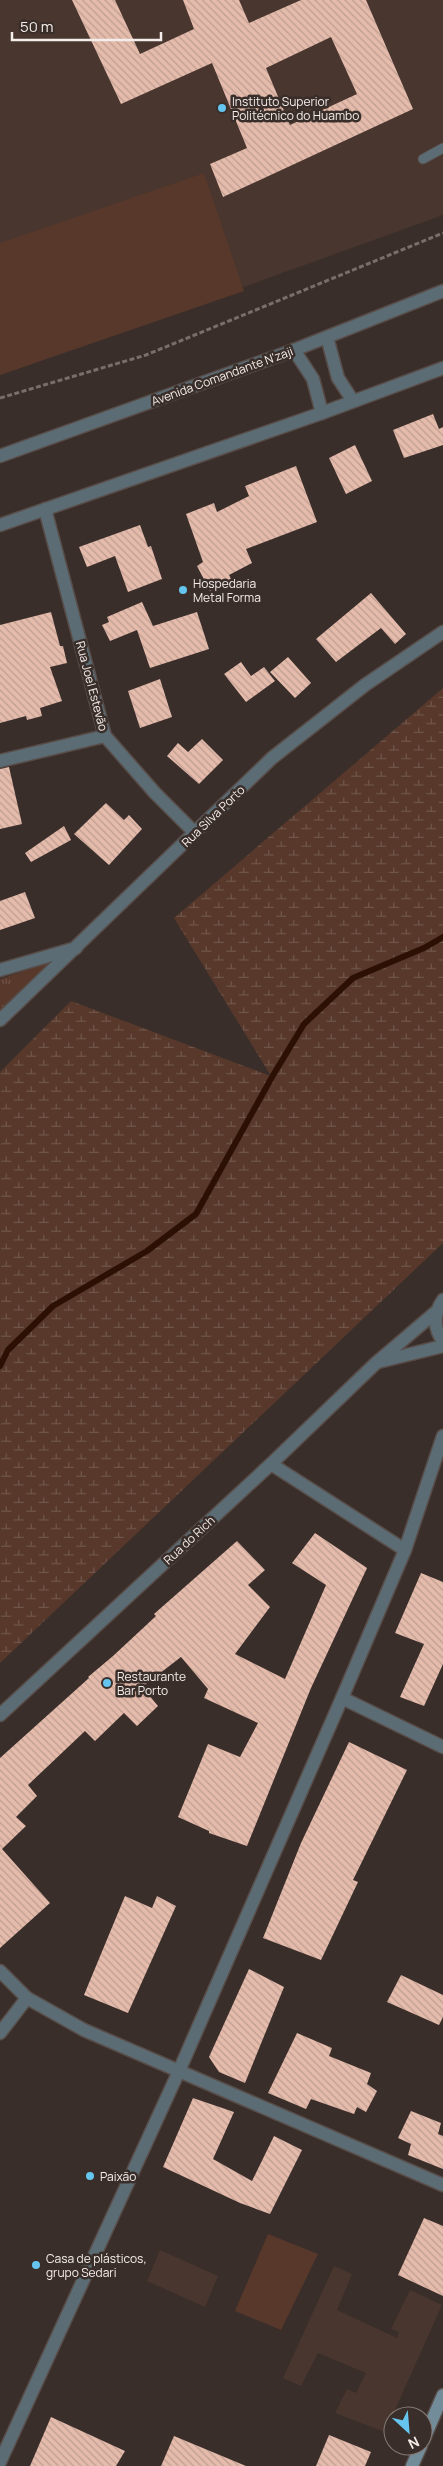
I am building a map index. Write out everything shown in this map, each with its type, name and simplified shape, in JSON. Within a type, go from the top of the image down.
[{"type":"main road","points":[[433,2418],[443,2395]]},
{"type":"street","name":"Avenida Comandante N'zaji","points":[[0,456],[294,350],[443,291]]},
{"type":"street","points":[[327,337],[338,378],[353,401]]},
{"type":"street","points":[[294,350],[313,379],[322,413]]},
{"type":"street","points":[[0,525],[322,413],[443,368]]},
{"type":"street","name":"Rua Joel Estevão","points":[[45,510],[105,736],[155,794],[195,833]]},
{"type":"street","name":"Rua Silva Porto","points":[[0,1020],[78,947],[272,758],[365,684],[443,632]]},
{"type":"street","points":[[0,761],[105,736]]},
{"type":"street","points":[[0,970],[78,947]]},
{"type":"street","points":[[440,1305],[435,1323],[438,1336],[443,1341]]},
{"type":"street","name":"Rua do Rich","points":[[0,1716],[440,1305]]},
{"type":"street","name":"Rua do Rich","points":[[376,1363],[443,1346]]},
{"type":"street","points":[[0,2462],[179,2071],[342,1698],[405,1550],[443,1436]]},
{"type":"street","points":[[271,1464],[405,1550]]},
{"type":"street","points":[[342,1698],[443,1747]]},
{"type":"street","points":[[0,1971],[27,1998],[84,2030],[443,2185]]},
{"type":"street","points":[[0,2033],[27,1998]]},
{"type":"lane","points":[[423,159],[443,148]]},
{"type":"path","points":[[0,398],[146,355],[443,233]]},
{"type":"shaded area","name":"Instituto Superior Politécnico do Huambo","points":[[0,0],[443,0],[443,215],[0,375]]},
{"type":"shaded area","points":[[160,2250],[218,2276],[205,2307],[147,2281]]},
{"type":"shaded area","points":[[334,2266],[352,2274],[337,2310],[397,2338],[399,2332],[391,2329],[410,2290],[442,2305],[397,2406],[383,2406],[383,2431],[335,2413],[347,2389],[356,2393],[366,2373],[318,2353],[301,2386],[283,2378]]},
{"type":"green space","points":[[204,173],[244,291],[0,375],[0,243]]},
{"type":"green space","points":[[443,688],[443,1243],[0,1663],[0,1072],[71,1001],[271,1076],[174,918]]},
{"type":"green space","points":[[49,963],[0,1010],[0,979]]},
{"type":"green space","points":[[268,2234],[318,2254],[281,2330],[235,2311]]},
{"type":"building","points":[[72,0],[115,0],[140,54],[194,29],[183,0],[239,0],[249,23],[301,0],[366,0],[413,109],[223,197],[210,164],[247,148],[212,63],[121,104]],"holes":[[[331,37],[357,94],[290,125],[266,68]]]},
{"type":"building","points":[[433,414],[439,429],[443,427],[443,445],[404,458],[393,430]]},
{"type":"building","points":[[355,445],[372,481],[346,494],[329,458]]},
{"type":"building","points":[[296,466],[317,522],[246,549],[252,563],[229,575],[232,581],[210,591],[197,566],[203,562],[186,514],[214,503],[217,512],[249,496],[245,486]]},
{"type":"building","points":[[140,525],[148,547],[151,546],[162,579],[128,592],[115,556],[87,567],[79,547]]},
{"type":"building","points":[[371,593],[406,634],[395,644],[381,628],[336,662],[316,639]]},
{"type":"building","points":[[142,602],[153,626],[197,612],[209,649],[150,668],[137,630],[110,641],[102,625],[109,622],[107,617]]},
{"type":"building","points":[[51,612],[60,646],[63,646],[67,663],[50,667],[62,701],[40,708],[42,716],[27,720],[26,716],[0,723],[0,625]]},
{"type":"building","points":[[288,657],[311,683],[295,698],[270,672]]},
{"type":"building","points":[[241,662],[251,676],[264,667],[275,681],[246,702],[224,674]]},
{"type":"building","points":[[160,679],[172,717],[140,728],[128,691]]},
{"type":"building","points":[[202,739],[223,760],[199,784],[167,756],[178,743],[188,752]]},
{"type":"building","points":[[9,767],[22,824],[0,829],[0,769]]},
{"type":"building","points":[[106,803],[124,820],[129,815],[142,829],[109,865],[74,834]]},
{"type":"building","points":[[64,826],[71,840],[31,862],[25,853]]},
{"type":"building","points":[[25,892],[35,918],[0,930],[0,901]]},
{"type":"building","points":[[315,1533],[367,1568],[311,1688],[247,1846],[209,1833],[209,1831],[178,1817],[208,1744],[240,1757],[258,1723],[204,1698],[208,1689],[181,1657],[142,1687],[158,1706],[137,1726],[124,1713],[95,1741],[85,1731],[28,1785],[37,1796],[16,1817],[26,1826],[2,1849],[50,1903],[0,1948],[0,1758],[156,1616],[154,1614],[237,1541],[265,1570],[248,1585],[270,1607],[235,1654],[285,1679],[326,1585],[292,1563]]},
{"type":"building","points":[[421,1573],[443,1582],[443,1664],[424,1706],[400,1697],[424,1644],[395,1633]]},
{"type":"building","points":[[349,1742],[407,1770],[353,1880],[358,1882],[321,1960],[263,1938],[301,1843]]},
{"type":"building","points":[[125,1896],[152,1908],[157,1896],[176,1906],[128,2013],[84,1995]]},
{"type":"building","points":[[249,1969],[284,1987],[245,2083],[219,2072],[209,2057]]},
{"type":"building","points":[[401,1975],[443,1995],[443,2017],[439,2025],[387,2002]]},
{"type":"building","points":[[297,2033],[332,2048],[329,2056],[371,2073],[367,2084],[377,2091],[366,2112],[357,2107],[354,2114],[311,2099],[306,2109],[268,2093]]},
{"type":"building","points":[[193,2098],[234,2112],[213,2159],[252,2181],[274,2136],[302,2150],[270,2214],[240,2203],[163,2167]]},
{"type":"building","points":[[411,2111],[441,2123],[438,2134],[443,2136],[443,2169],[408,2155],[411,2144],[398,2138]]},
{"type":"building","points":[[424,2218],[443,2226],[443,2296],[398,2275]]},
{"type":"building","points":[[51,2417],[125,2451],[116,2466],[30,2466]]},
{"type":"building","points":[[329,2435],[371,2452],[365,2466],[316,2466]]},
{"type":"building","points":[[174,2436],[246,2466],[161,2466]]},
{"type":"waterway","points":[[0,1366],[8,1350],[53,1306],[147,1251],[196,1214],[272,1077],[304,1024],[353,978],[424,948],[443,937]]},
{"type":"place","name":"Instituto Superior Politécnico do Huambo","points":[[222,108]]},
{"type":"place","name":"Hospedaria Metal Forma","points":[[183,590]]},
{"type":"place","name":"Restaurante Bar Porto","points":[[107,1683]]},
{"type":"place","name":"Paixão","points":[[90,2176]]},
{"type":"place","name":"Casa de plásticos, grupo Sedari","points":[[36,2265]]}]
